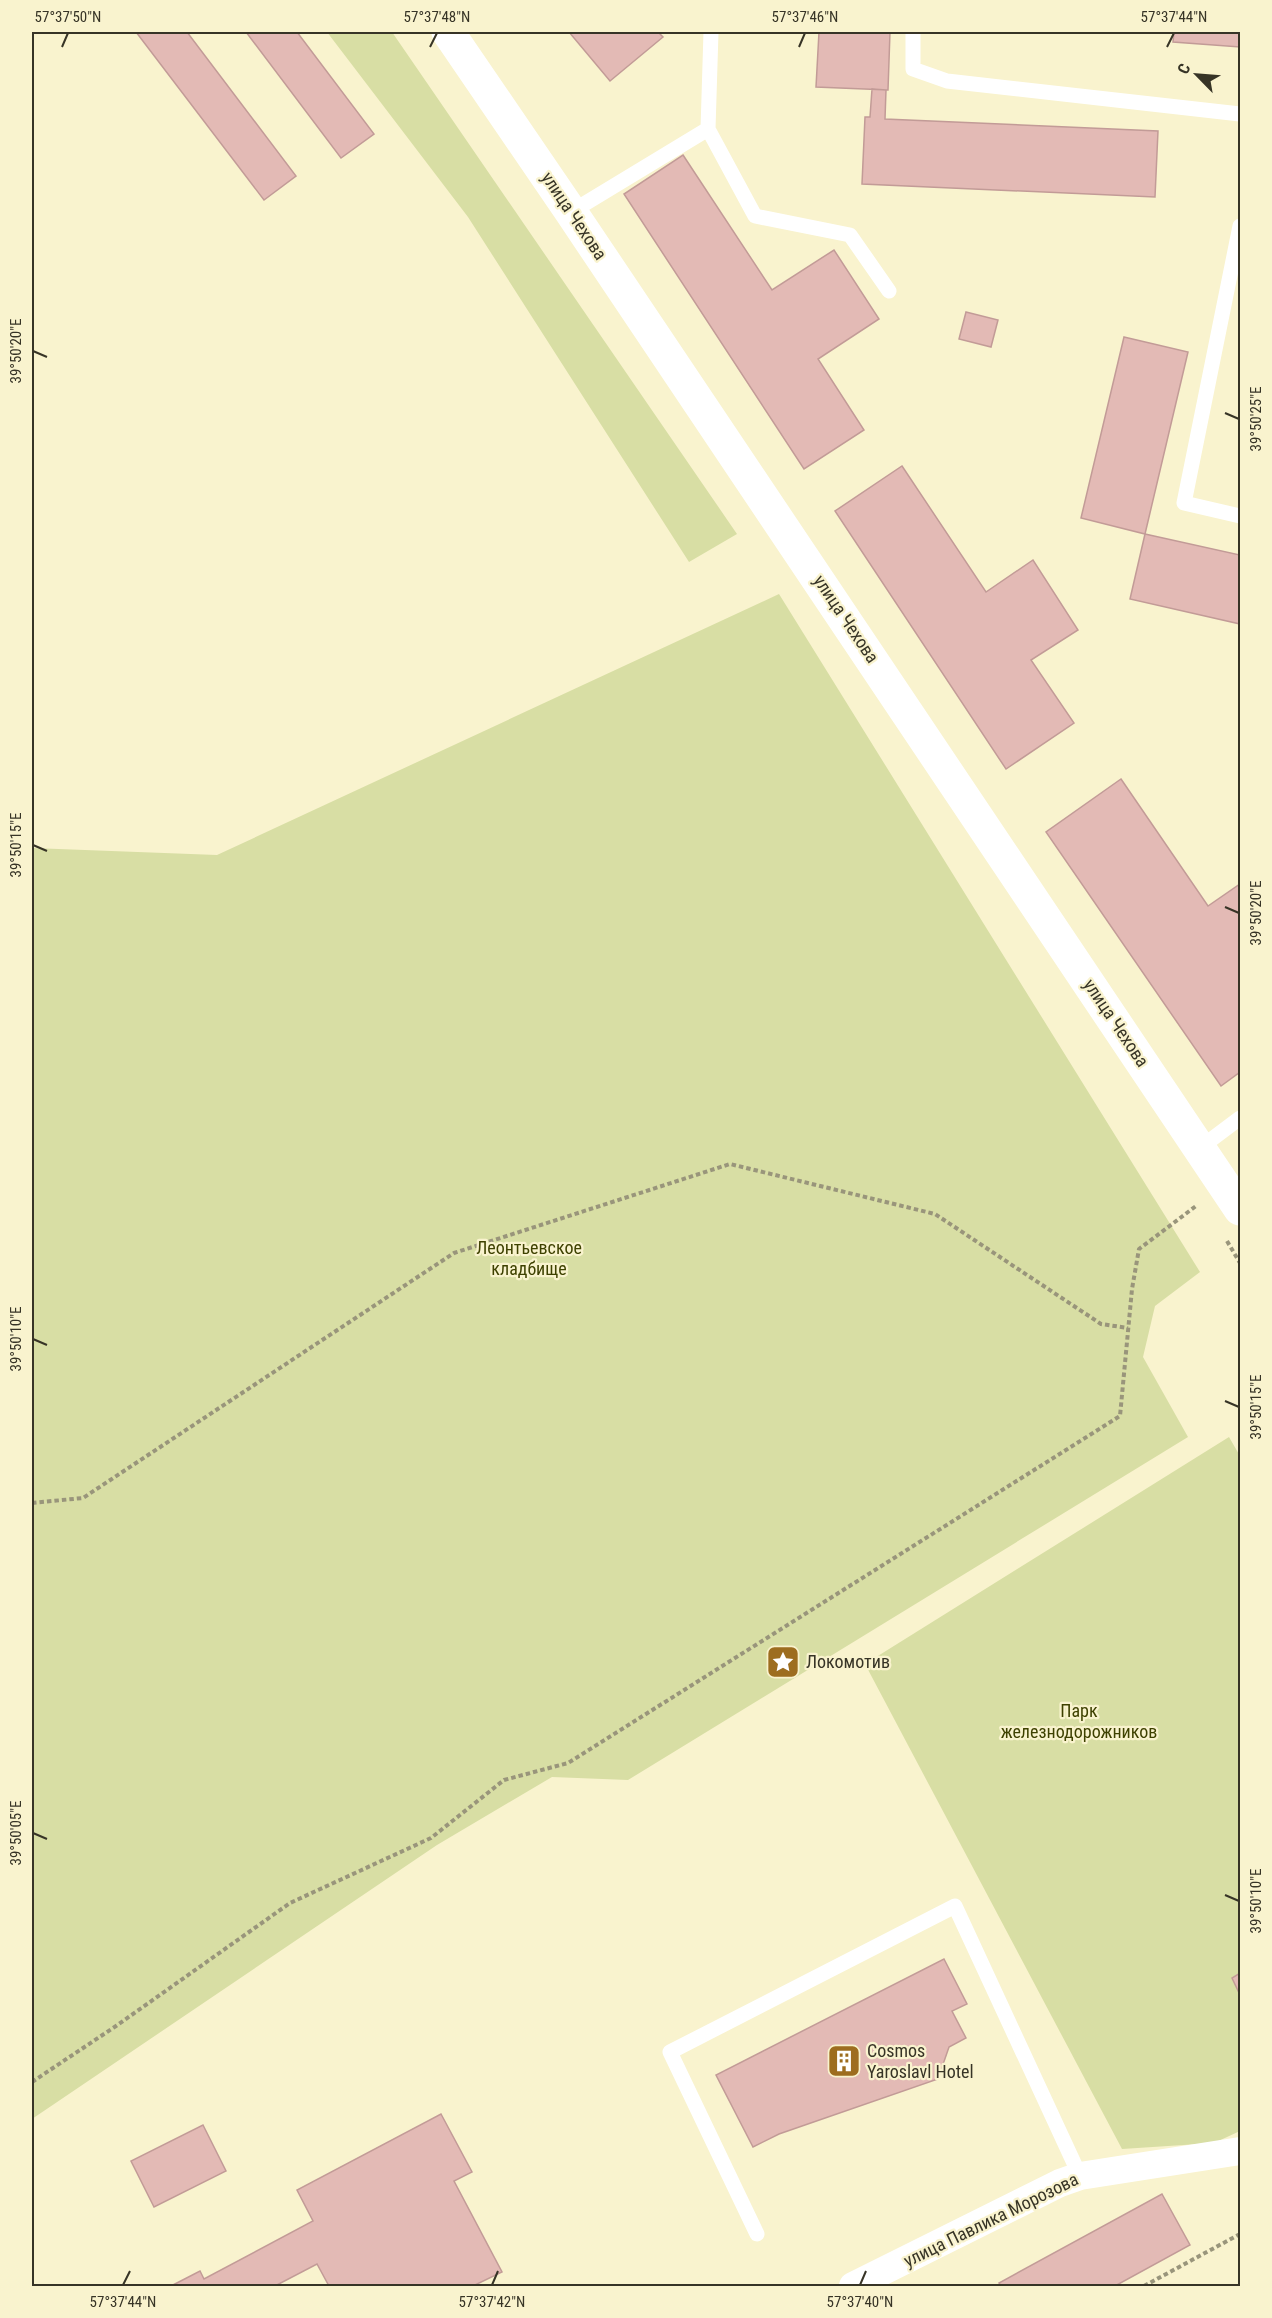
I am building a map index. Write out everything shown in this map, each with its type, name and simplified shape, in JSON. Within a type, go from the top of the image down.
[{"type":"street","name":"улица Чехова","points":[[448,32],[572,212],[1240,1209]]},
{"type":"street","name":"улица Павлика Морозова","points":[[853,2286],[1060,2183],[1080,2176],[1240,2151]]},
{"type":"lane","points":[[711,32],[708,129],[755,216],[850,235],[889,291]]},
{"type":"lane","points":[[913,32],[912,69],[947,81],[1240,114]]},
{"type":"lane","points":[[572,212],[708,129]]},
{"type":"lane","points":[[1240,226],[1184,503],[1240,516]]},
{"type":"lane","points":[[1200,1148],[1240,1118]]},
{"type":"lane","points":[[757,2234],[670,2052],[955,1905],[1080,2176]]},
{"type":"path","points":[[32,1503],[83,1498],[454,1253],[730,1164],[935,1214],[1101,1324],[1128,1328]]},
{"type":"path","points":[[32,2082],[116,2026],[290,1903],[431,1838],[504,1780],[568,1763],[1120,1416],[1132,1289],[1139,1249],[1202,1201]]},
{"type":"path","points":[[1144,2286],[1240,2234]]},
{"type":"green space","points":[[327,32],[392,32],[737,534],[689,562],[468,217]]},
{"type":"green space","name":"Леонтьевское кладбище","points":[[779,594],[1200,1272],[1155,1306],[1143,1357],[1188,1437],[628,1780],[552,1777],[437,1845],[32,2119],[32,848],[217,855]]},
{"type":"green space","name":"Парк железнодорожников","points":[[1229,1437],[1240,1456],[1240,1973],[1232,1978],[1240,1995],[1240,2131],[1214,2143],[1122,2149],[865,1664]]},
{"type":"building","points":[[136,32],[187,32],[296,176],[264,200]]},
{"type":"building","points":[[246,32],[297,32],[374,134],[341,158]]},
{"type":"building","points":[[569,32],[658,32],[663,37],[610,81]]},
{"type":"building","points":[[819,32],[890,32],[888,90],[816,87]]},
{"type":"building","points":[[1174,32],[1240,32],[1240,47],[1173,42]]},
{"type":"building","points":[[872,89],[886,90],[885,119],[1158,131],[1155,197],[862,184],[865,117],[870,117]]},
{"type":"building","points":[[683,155],[772,290],[834,250],[879,319],[818,359],[864,430],[804,469],[624,194]]},
{"type":"building","points":[[966,312],[998,320],[991,347],[959,339]]},
{"type":"building","points":[[1124,337],[1188,352],[1145,534],[1081,518]]},
{"type":"building","points":[[902,466],[986,592],[1033,560],[1078,630],[1031,660],[1074,723],[1006,769],[835,511]]},
{"type":"building","points":[[1145,534],[1240,555],[1240,624],[1130,599]]},
{"type":"building","points":[[1121,779],[1208,906],[1240,884],[1240,1072],[1221,1086],[1046,832]]},
{"type":"building","name":"Cosmos Yaroslavl Hotel","points":[[944,1959],[967,2004],[952,2011],[966,2038],[949,2047],[938,2079],[779,2134],[753,2147],[716,2075]]},
{"type":"building","points":[[1240,1973],[1240,1995],[1232,1978]]},
{"type":"building","points":[[441,2114],[472,2172],[454,2181],[502,2272],[473,2286],[329,2286],[317,2264],[275,2286],[171,2286],[200,2271],[204,2279],[313,2221],[297,2190]]},
{"type":"building","points":[[203,2125],[226,2171],[154,2207],[131,2161]]},
{"type":"building","points":[[1162,2194],[1190,2245],[1115,2286],[1001,2286],[999,2283]]},
{"type":"place","name":"Локомотив","points":[[783,1662]]},
{"type":"place","name":"Cosmos Yaroslavl Hotel","points":[[844,2061]]}]
